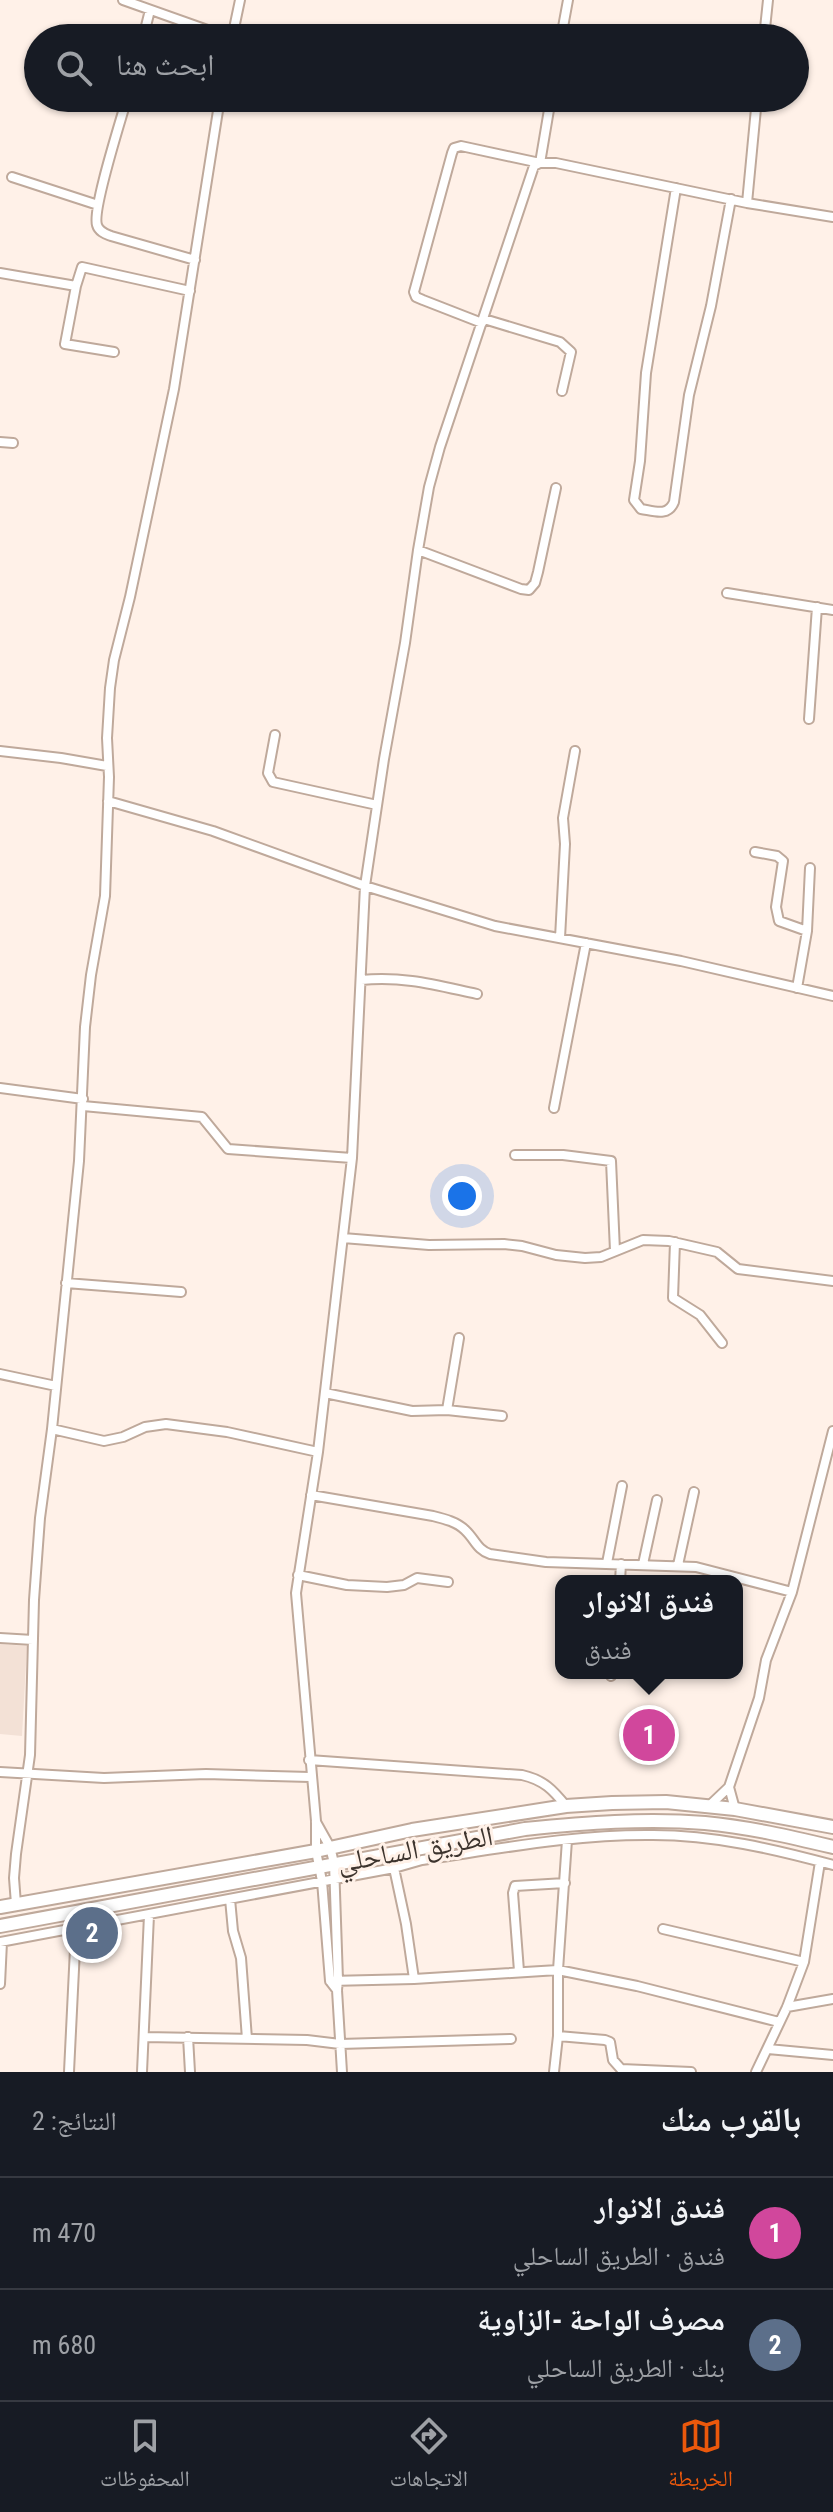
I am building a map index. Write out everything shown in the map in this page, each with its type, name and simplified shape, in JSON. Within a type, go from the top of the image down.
[{"type":"highway","name":"الطريق الساحلي","points":[[0,1907],[316,1851],[427,1827],[566,1806],[666,1802],[735,1809],[833,1827]]},
{"type":"highway","name":"الطريق الساحلي","points":[[0,1926],[525,1829],[592,1822],[705,1823],[753,1829],[833,1847]]},
{"type":"street","points":[[123,0],[190,24]]},
{"type":"street","points":[[234,24],[240,0]]},
{"type":"street","points":[[564,24],[568,0]]},
{"type":"street","points":[[765,24],[768,0]]},
{"type":"street","points":[[146,24],[150,10]]},
{"type":"street","points":[[123,112],[98,205],[97,226],[101,232],[195,260]]},
{"type":"street","points":[[16,1904],[16,1854],[28,1773],[40,1518],[79,1161],[85,1027],[105,896],[108,713],[114,660],[174,389],[218,112]]},
{"type":"street","points":[[540,163],[549,112]]},
{"type":"street","points":[[747,203],[756,112]]},
{"type":"street","points":[[562,391],[571,352],[560,342],[483,321],[416,297],[414,292],[454,148],[461,146],[540,163],[556,163],[747,203],[833,217]]},
{"type":"street","points":[[342,2072],[335,1984],[316,1851],[296,1593],[318,1452],[352,1158],[365,886],[429,487],[530,173],[540,163]]},
{"type":"street","points":[[12,177],[98,205]]},
{"type":"street","points":[[676,188],[646,373],[634,500],[641,509],[664,512],[674,502],[689,395],[711,306],[731,199]]},
{"type":"street","points":[[114,352],[65,344],[82,267],[190,291]]},
{"type":"street","points":[[0,273],[76,286]]},
{"type":"street","points":[[0,442],[13,443]]},
{"type":"street","points":[[418,550],[529,590],[538,572],[556,488]]},
{"type":"street","points":[[727,593],[833,610]]},
{"type":"street","points":[[809,719],[817,607]]},
{"type":"street","points":[[275,735],[268,773],[273,782],[377,805]]},
{"type":"street","points":[[0,751],[107,766]]},
{"type":"street","points":[[560,938],[565,844],[563,818],[575,751]]},
{"type":"street","points":[[108,801],[213,831],[365,886],[495,926],[681,961],[833,996]]},
{"type":"street","points":[[755,852],[777,856],[783,861],[776,907],[779,921],[807,931]]},
{"type":"street","points":[[797,988],[807,931],[810,868]]},
{"type":"street","points":[[554,1108],[586,943]]},
{"type":"street","points":[[361,980],[390,977],[477,994]]},
{"type":"street","points":[[0,1088],[202,1117],[228,1149],[352,1158]]},
{"type":"street","points":[[515,1155],[563,1155],[611,1161],[615,1251]]},
{"type":"street","points":[[343,1238],[429,1245],[504,1244],[585,1258],[601,1257],[643,1240],[675,1242],[717,1252],[738,1269],[833,1281]]},
{"type":"street","points":[[675,1242],[673,1298],[693,1308],[722,1343]]},
{"type":"street","points":[[66,1283],[181,1292]]},
{"type":"street","points":[[447,1410],[459,1338]]},
{"type":"street","points":[[0,1374],[56,1386]]},
{"type":"street","points":[[325,1393],[412,1411],[447,1410],[502,1416]]},
{"type":"street","points":[[52,1429],[104,1441],[145,1427],[166,1424],[227,1432],[318,1452]]},
{"type":"street","points":[[709,1806],[729,1787],[759,1698],[766,1660],[792,1592],[833,1431]]},
{"type":"street","points":[[607,1563],[622,1486]]},
{"type":"street","points":[[678,1565],[694,1492]]},
{"type":"street","points":[[311,1495],[451,1521],[470,1534],[481,1551],[490,1554],[546,1562],[678,1565],[727,1575]]},
{"type":"street","points":[[643,1564],[657,1500]]},
{"type":"street","points":[[620,1575],[621,1564]]},
{"type":"street","points":[[711,1575],[712,1571]]},
{"type":"street","points":[[298,1575],[347,1585],[404,1585],[422,1578],[448,1582]]},
{"type":"street","points":[[743,1579],[792,1592]]},
{"type":"street","points":[[0,1638],[33,1640]]},
{"type":"street","points":[[309,1760],[522,1775],[547,1784],[566,1806]]},
{"type":"street","points":[[0,1772],[104,1778],[206,1774],[310,1777]]},
{"type":"street","points":[[729,1787],[735,1809]]},
{"type":"street","points":[[316,1821],[330,1847],[334,1863],[335,1984]]},
{"type":"street","points":[[0,1984],[1,1942],[394,1868],[422,1860],[616,1835],[705,1837],[833,1865]]},
{"type":"street","points":[[554,2072],[567,1840]]},
{"type":"street","points":[[756,2072],[787,2007],[804,1962],[820,1862]]},
{"type":"street","points":[[394,1868],[414,1979]]},
{"type":"street","points":[[519,1971],[515,1886],[565,1883]]},
{"type":"street","points":[[230,1899],[233,1931],[241,1958],[247,2039]]},
{"type":"street","points":[[142,2072],[149,1915]]},
{"type":"street","points":[[69,2072],[76,1928]]},
{"type":"street","points":[[663,1929],[804,1962]]},
{"type":"street","points":[[335,1984],[558,1970],[650,1989],[779,2022]]},
{"type":"street","points":[[787,2007],[833,1999]]},
{"type":"street","points":[[558,2036],[610,2042],[613,2060],[621,2069],[691,2072]]},
{"type":"street","points":[[144,2037],[326,2041],[340,2044],[511,2039]]},
{"type":"street","points":[[188,2037],[190,2072]]},
{"type":"street","points":[[768,2049],[833,2055]]},
{"type":"shaded area","points":[[0,1644],[27,1646],[22,1736],[0,1734]]},
{"type":"place","name":"فندق الانوار","points":[[649,1735]]},
{"type":"place","name":"مصرف الواحة -الزاوية","points":[[92,1933]]}]
